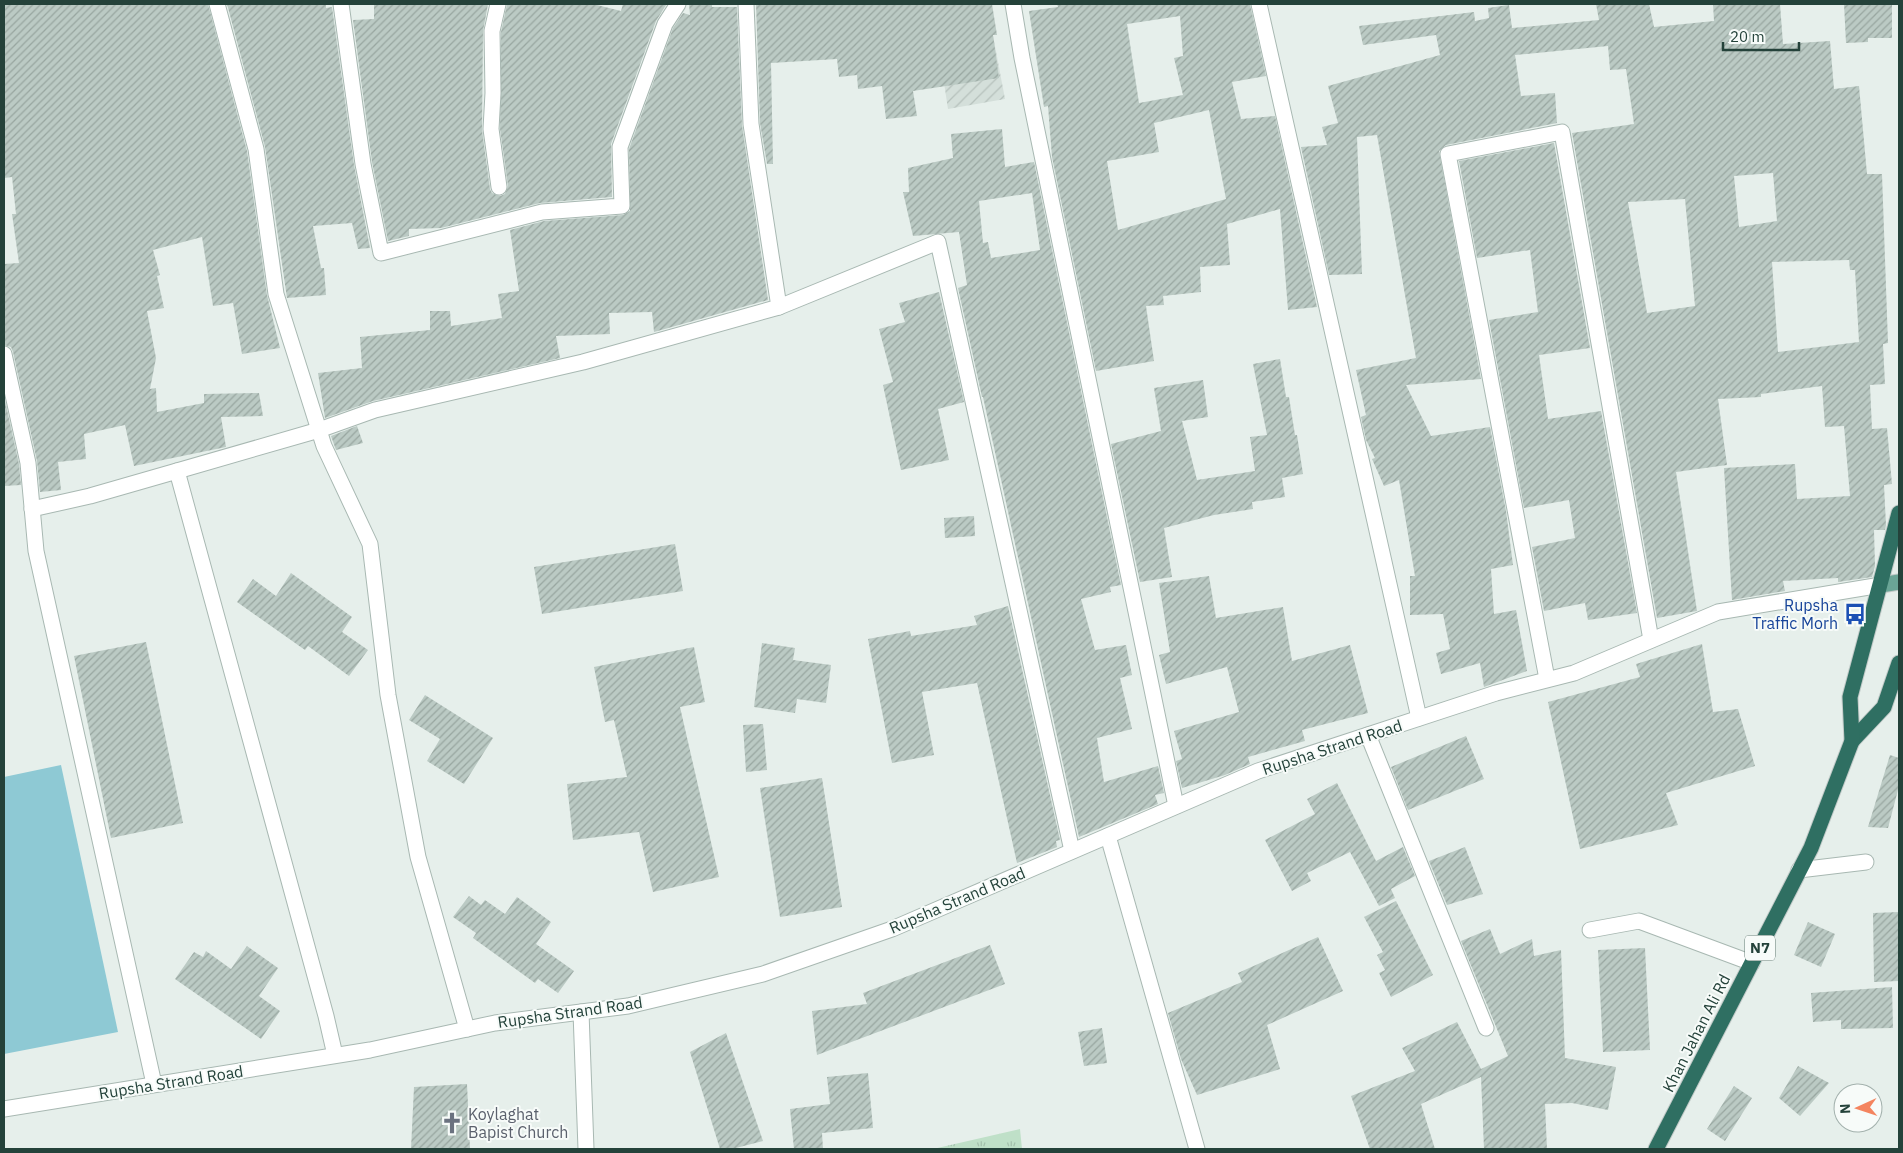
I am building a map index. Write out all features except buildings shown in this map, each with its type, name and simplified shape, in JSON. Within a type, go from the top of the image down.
[{"type":"highway","name":"N7","points":[[1881,586],[1899,516]]},
{"type":"highway","name":"Khan Jahan Ali Rd","points":[[1852,740],[1850,697],[1881,586]]},
{"type":"highway","name":"Khan Jahan Ali Rd","points":[[1656,1149],[1811,848],[1852,740],[1884,706],[1899,663]]},
{"type":"main road","points":[[1881,586],[1899,582]]},
{"type":"street","points":[[217,4],[256,149],[276,294],[324,446],[370,544],[388,695],[418,857],[467,1029]]},
{"type":"street","points":[[341,4],[363,164],[381,253],[542,212],[622,206],[620,147],[665,24],[678,4]]},
{"type":"street","points":[[498,4],[492,31],[494,93],[491,128],[499,186]]},
{"type":"street","points":[[746,4],[751,124],[780,307]]},
{"type":"street","points":[[1013,4],[1022,58],[1176,806]]},
{"type":"street","points":[[1259,4],[1419,718]]},
{"type":"street","points":[[1547,679],[1448,154],[1562,132],[1651,640]]},
{"type":"street","points":[[32,509],[90,496],[178,471],[319,430],[375,410],[583,362],[780,307],[938,242],[1072,851]]},
{"type":"street","points":[[4,354],[28,463],[36,550],[154,1084]]},
{"type":"street","points":[[178,471],[335,1055]]},
{"type":"street","name":"Rupsha Strand Road","points":[[4,1109],[335,1055],[467,1029],[628,1006],[763,974],[892,929],[1258,770],[1419,718],[1574,672],[1718,612],[1881,586]]},
{"type":"street","points":[[1368,735],[1486,1028]]},
{"type":"street","points":[[1108,836],[1198,1149]]},
{"type":"street","points":[[1800,870],[1866,862]]},
{"type":"street","points":[[1590,930],[1639,921],[1752,963]]},
{"type":"street","points":[[581,1012],[586,1149]]},
{"type":"shaded area","points":[[932,4],[987,4],[1005,99],[948,109]]},
{"type":"green space","points":[[1020,1129],[1022,1149],[933,1149]]},
{"type":"water","points":[[61,765],[118,1032],[4,1054],[4,777]]},
{"type":"place","name":"Rupsha Traffic Morh","points":[[1855,614]]},
{"type":"place","name":"Koylaghat Bapist Church","points":[[452,1123]]}]
